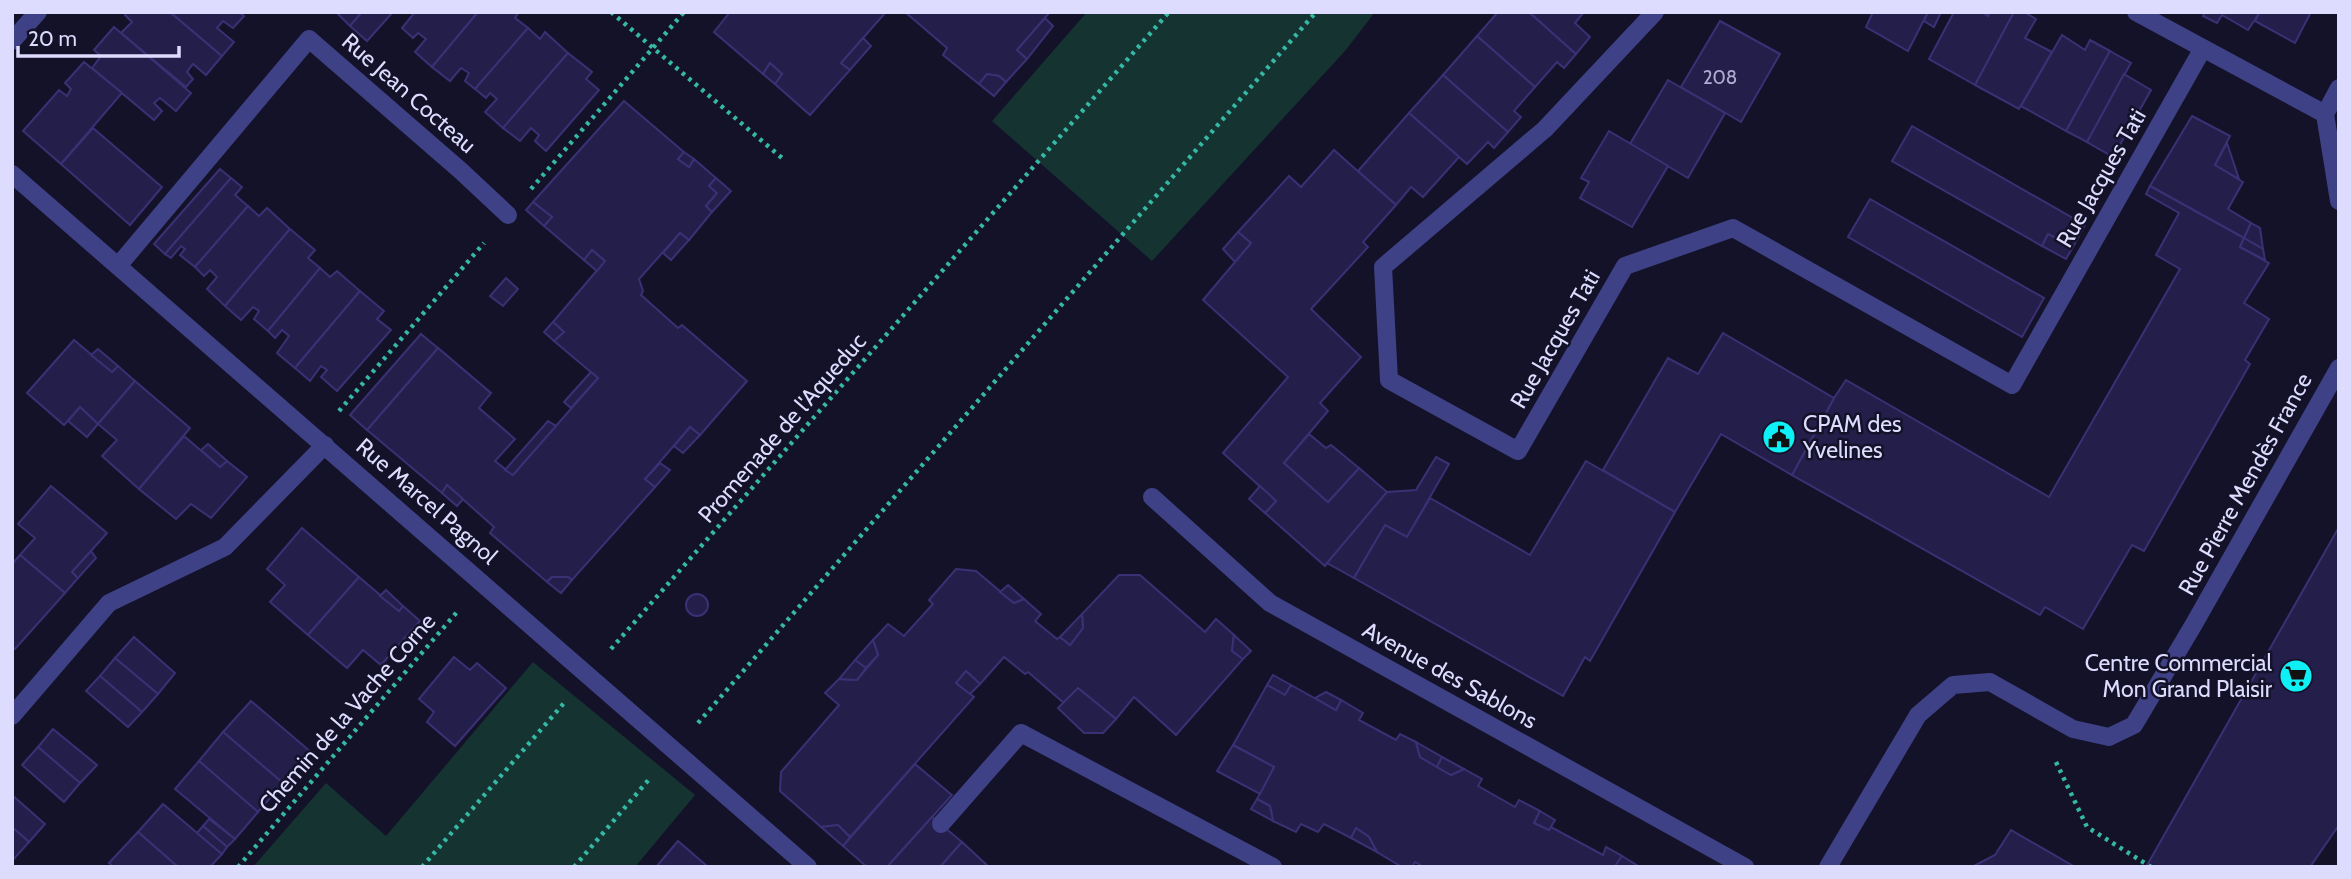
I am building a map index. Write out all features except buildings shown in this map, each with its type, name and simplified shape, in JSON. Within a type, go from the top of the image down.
[{"type":"street","points":[[12,41],[38,12]]},
{"type":"street","name":"Rue Jacques Tati","points":[[1655,12],[1545,129],[1383,267],[1389,380],[1518,451],[1625,266],[1733,228],[2012,385],[2202,50]]},
{"type":"street","points":[[2137,12],[2202,50],[2325,114]]},
{"type":"street","name":"Rue Jean Cocteau","points":[[118,266],[309,39],[461,170],[508,215]]},
{"type":"street","points":[[2339,88],[2325,114],[2339,201]]},
{"type":"street","name":"Rue Marcel Pagnol","points":[[12,174],[808,867]]},
{"type":"street","name":"Rue Pierre Mendès France","points":[[1828,867],[1918,715],[1953,685],[1990,682],[2073,729],[2109,737],[2134,725],[2339,368]]},
{"type":"street","points":[[12,716],[109,603],[225,547],[325,445]]},
{"type":"street","name":"Avenue des Sablons","points":[[1152,497],[1270,603],[1745,867]]},
{"type":"street","points":[[941,824],[1021,733],[1273,867]]},
{"type":"path","points":[[611,12],[782,158]]},
{"type":"path","name":"Promenade de l'Aqueduc","points":[[422,867],[1169,12]]},
{"type":"path","points":[[574,867],[1316,12]]},
{"type":"path","name":"Chemin de la Vache Corne","points":[[238,867],[482,582]]},
{"type":"path","points":[[2087,827],[2151,867]]},
{"type":"green space","points":[[1087,12],[1375,12],[1345,51],[1152,261],[992,121]]},
{"type":"green space","points":[[533,662],[695,795],[635,867],[253,867],[326,783],[386,836]]},
{"type":"place","name":"CPAM des Yvelines","points":[[1779,437]]},
{"type":"place","name":"Centre Commercial Mon Grand Plaisir","points":[[2296,676]]}]
